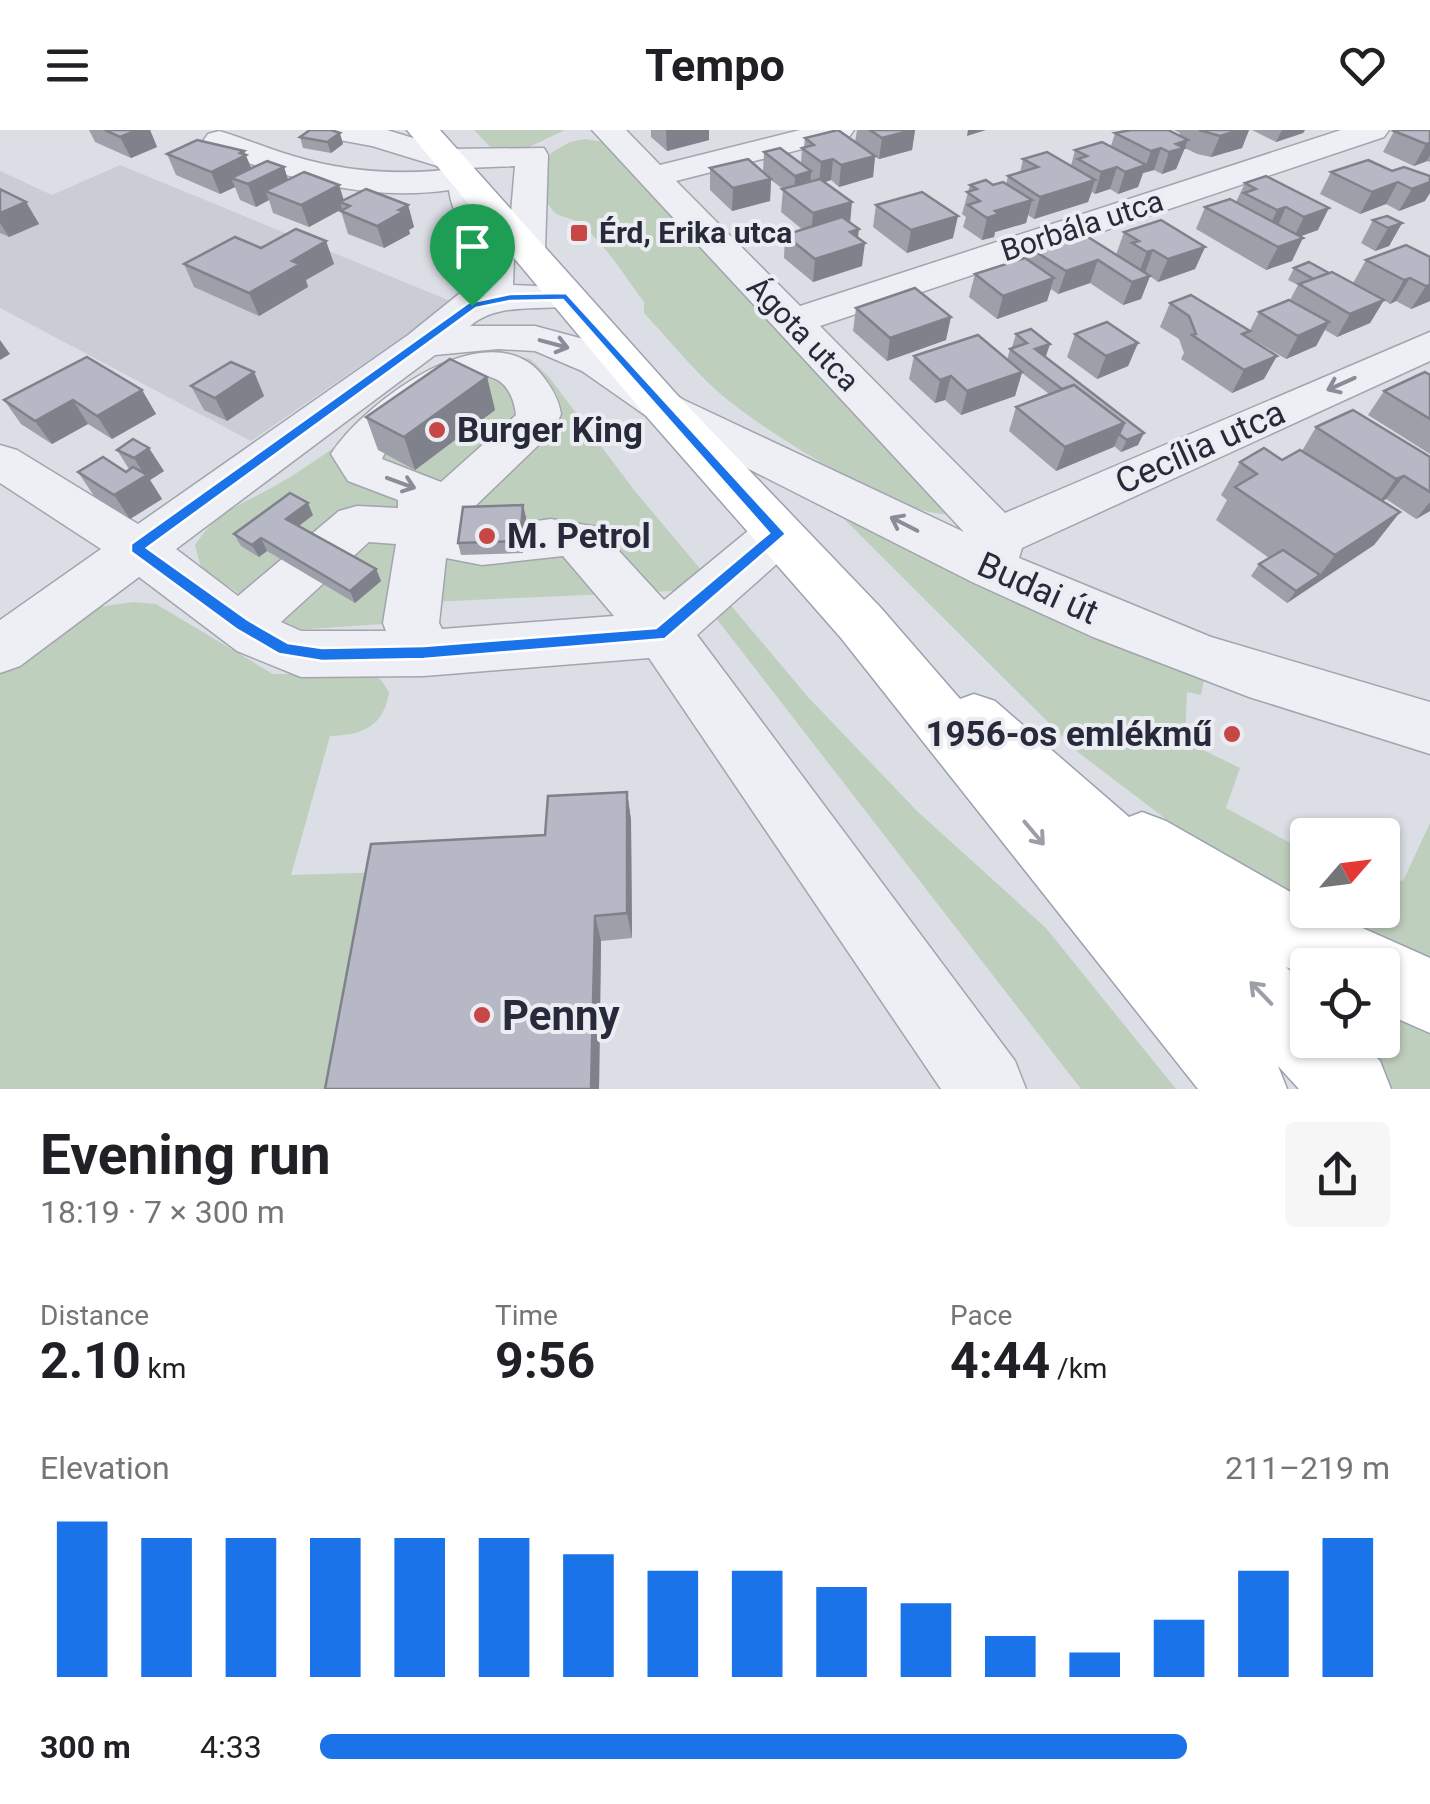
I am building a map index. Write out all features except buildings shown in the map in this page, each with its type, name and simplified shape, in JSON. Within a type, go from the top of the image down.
[{"type":"main road","name":"Budai út","points":[[423,130],[454,156],[566,296],[861,623],[1248,1089]]},
{"type":"main road","name":"Budai út","points":[[861,623],[1066,798],[1207,937],[1352,1089]]},
{"type":"main road","points":[[1066,798],[1296,935],[1325,948]]},
{"type":"main road","points":[[1400,982],[1430,996]]},
{"type":"street","points":[[334,130],[454,156],[572,138]]},
{"type":"street","points":[[650,177],[838,130]]},
{"type":"street","name":"Borbála utca","points":[[791,322],[1373,130]]},
{"type":"street","points":[[526,250],[572,138]]},
{"type":"street","name":"Ágota utca","points":[[572,138],[650,177],[791,322],[995,552]]},
{"type":"street","points":[[220,141],[270,162],[364,182],[421,185],[454,156]]},
{"type":"street","points":[[0,650],[423,344],[494,285],[498,273],[490,246],[468,212],[454,156]]},
{"type":"street","points":[[472,306],[510,297],[566,296]]},
{"type":"street","points":[[423,344],[501,322],[566,296]]},
{"type":"street","points":[[423,344],[507,335],[547,341],[594,360],[663,407]]},
{"type":"street","name":"Cecília utca","points":[[995,552],[1214,441],[1430,345]]},
{"type":"street","points":[[424,526],[538,420],[536,399],[519,374],[504,366],[475,364],[436,382],[355,454],[366,470],[422,491],[424,526],[411,623],[424,652]]},
{"type":"street","name":"Budai út","points":[[663,407],[995,552],[1116,623],[1251,672],[1430,728]]},
{"type":"street","points":[[0,461],[136,548],[242,624],[285,650],[301,654],[424,652],[660,634],[778,534]]},
{"type":"street","points":[[242,624],[356,524],[424,526],[465,546],[498,545],[560,534],[579,540],[679,654],[987,1089]]},
{"type":"shaded area","points":[[120,165],[453,302],[251,441],[0,308],[0,171],[52,195]]},
{"type":"green space","points":[[474,130],[565,130],[525,149],[492,149]]},
{"type":"green space","points":[[585,139],[610,143],[951,514],[928,512],[899,502],[830,468],[736,407],[698,372],[644,313],[644,302],[596,239],[577,222],[556,213],[547,201],[544,180],[551,153]]},
{"type":"green space","points":[[499,353],[530,359],[549,377],[634,490],[808,697],[917,811],[1046,928],[1176,1089],[1081,1089],[705,604],[673,616],[672,591],[408,603],[383,624],[294,630],[201,568],[195,545],[223,514],[322,456],[442,364]]},
{"type":"green space","points":[[840,515],[968,577],[1205,675],[1201,695],[1187,692],[1185,741],[1240,768],[1226,808],[1290,843],[1290,898],[1196,842],[1079,753]]},
{"type":"green space","points":[[133,602],[156,604],[273,674],[371,674],[389,692],[382,714],[370,727],[330,736],[291,875],[388,872],[351,1089],[0,1089],[0,668],[92,608]]},
{"type":"green space","points":[[1430,823],[1430,962],[1339,928],[1400,928],[1400,880]]},
{"type":"green space","points":[[1400,1012],[1430,1026],[1430,1089],[1390,1089],[1361,1058],[1400,1058]]},
{"type":"place","name":"Érd, Erika utca","points":[[579,233]]},
{"type":"place","name":"Burger King","points":[[437,430]]},
{"type":"place","name":"M. Petrol","points":[[487,536]]},
{"type":"place","name":"1956-os emlékmű","points":[[1232,734]]},
{"type":"place","name":"Penny","points":[[482,1015]]},
{"type":"route","points":[[566,296],[778,534],[660,634],[424,652],[301,654],[285,650],[136,548],[423,344],[472,306],[510,297],[566,296]]}]
